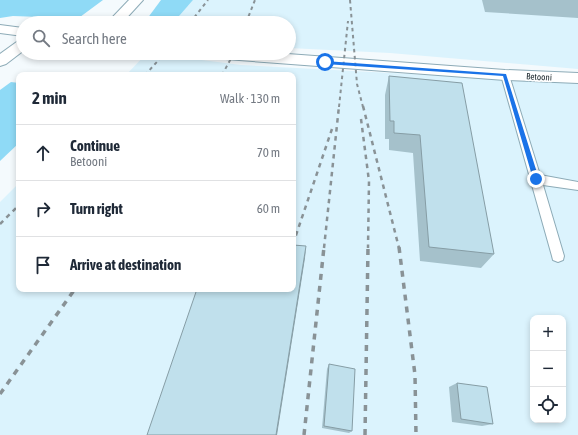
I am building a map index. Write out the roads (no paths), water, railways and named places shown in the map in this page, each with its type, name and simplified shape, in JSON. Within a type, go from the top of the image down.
[{"type":"street","points":[[121,16],[136,0]]},
{"type":"street","points":[[0,29],[16,31]]},
{"type":"street","points":[[0,61],[16,49]]},
{"type":"street","name":"Betooni","points":[[296,59],[505,75],[578,78]]},
{"type":"lane","points":[[505,75],[558,256]]},
{"type":"lane","points":[[536,179],[578,186]]},
{"type":"railway","points":[[195,16],[208,0]]},
{"type":"railway","points":[[249,16],[255,0]]},
{"type":"railway","points":[[350,0],[357,84],[363,107]]},
{"type":"railway","points":[[339,107],[348,21]]},
{"type":"railway","points":[[148,72],[159,60]]},
{"type":"railway","points":[[224,72],[230,60]]},
{"type":"railway","points":[[324,248],[339,106]]},
{"type":"railway","points":[[363,106],[399,248]]},
{"type":"railway","points":[[361,119],[369,181],[368,248]]},
{"type":"railway","points":[[296,235],[332,129]]},
{"type":"railway","points":[[0,224],[16,208]]},
{"type":"railway","points":[[304,435],[324,247]]},
{"type":"railway","points":[[365,435],[368,247]]},
{"type":"railway","points":[[399,247],[415,375],[416,435]]},
{"type":"railway","points":[[0,394],[73,292]]}]
